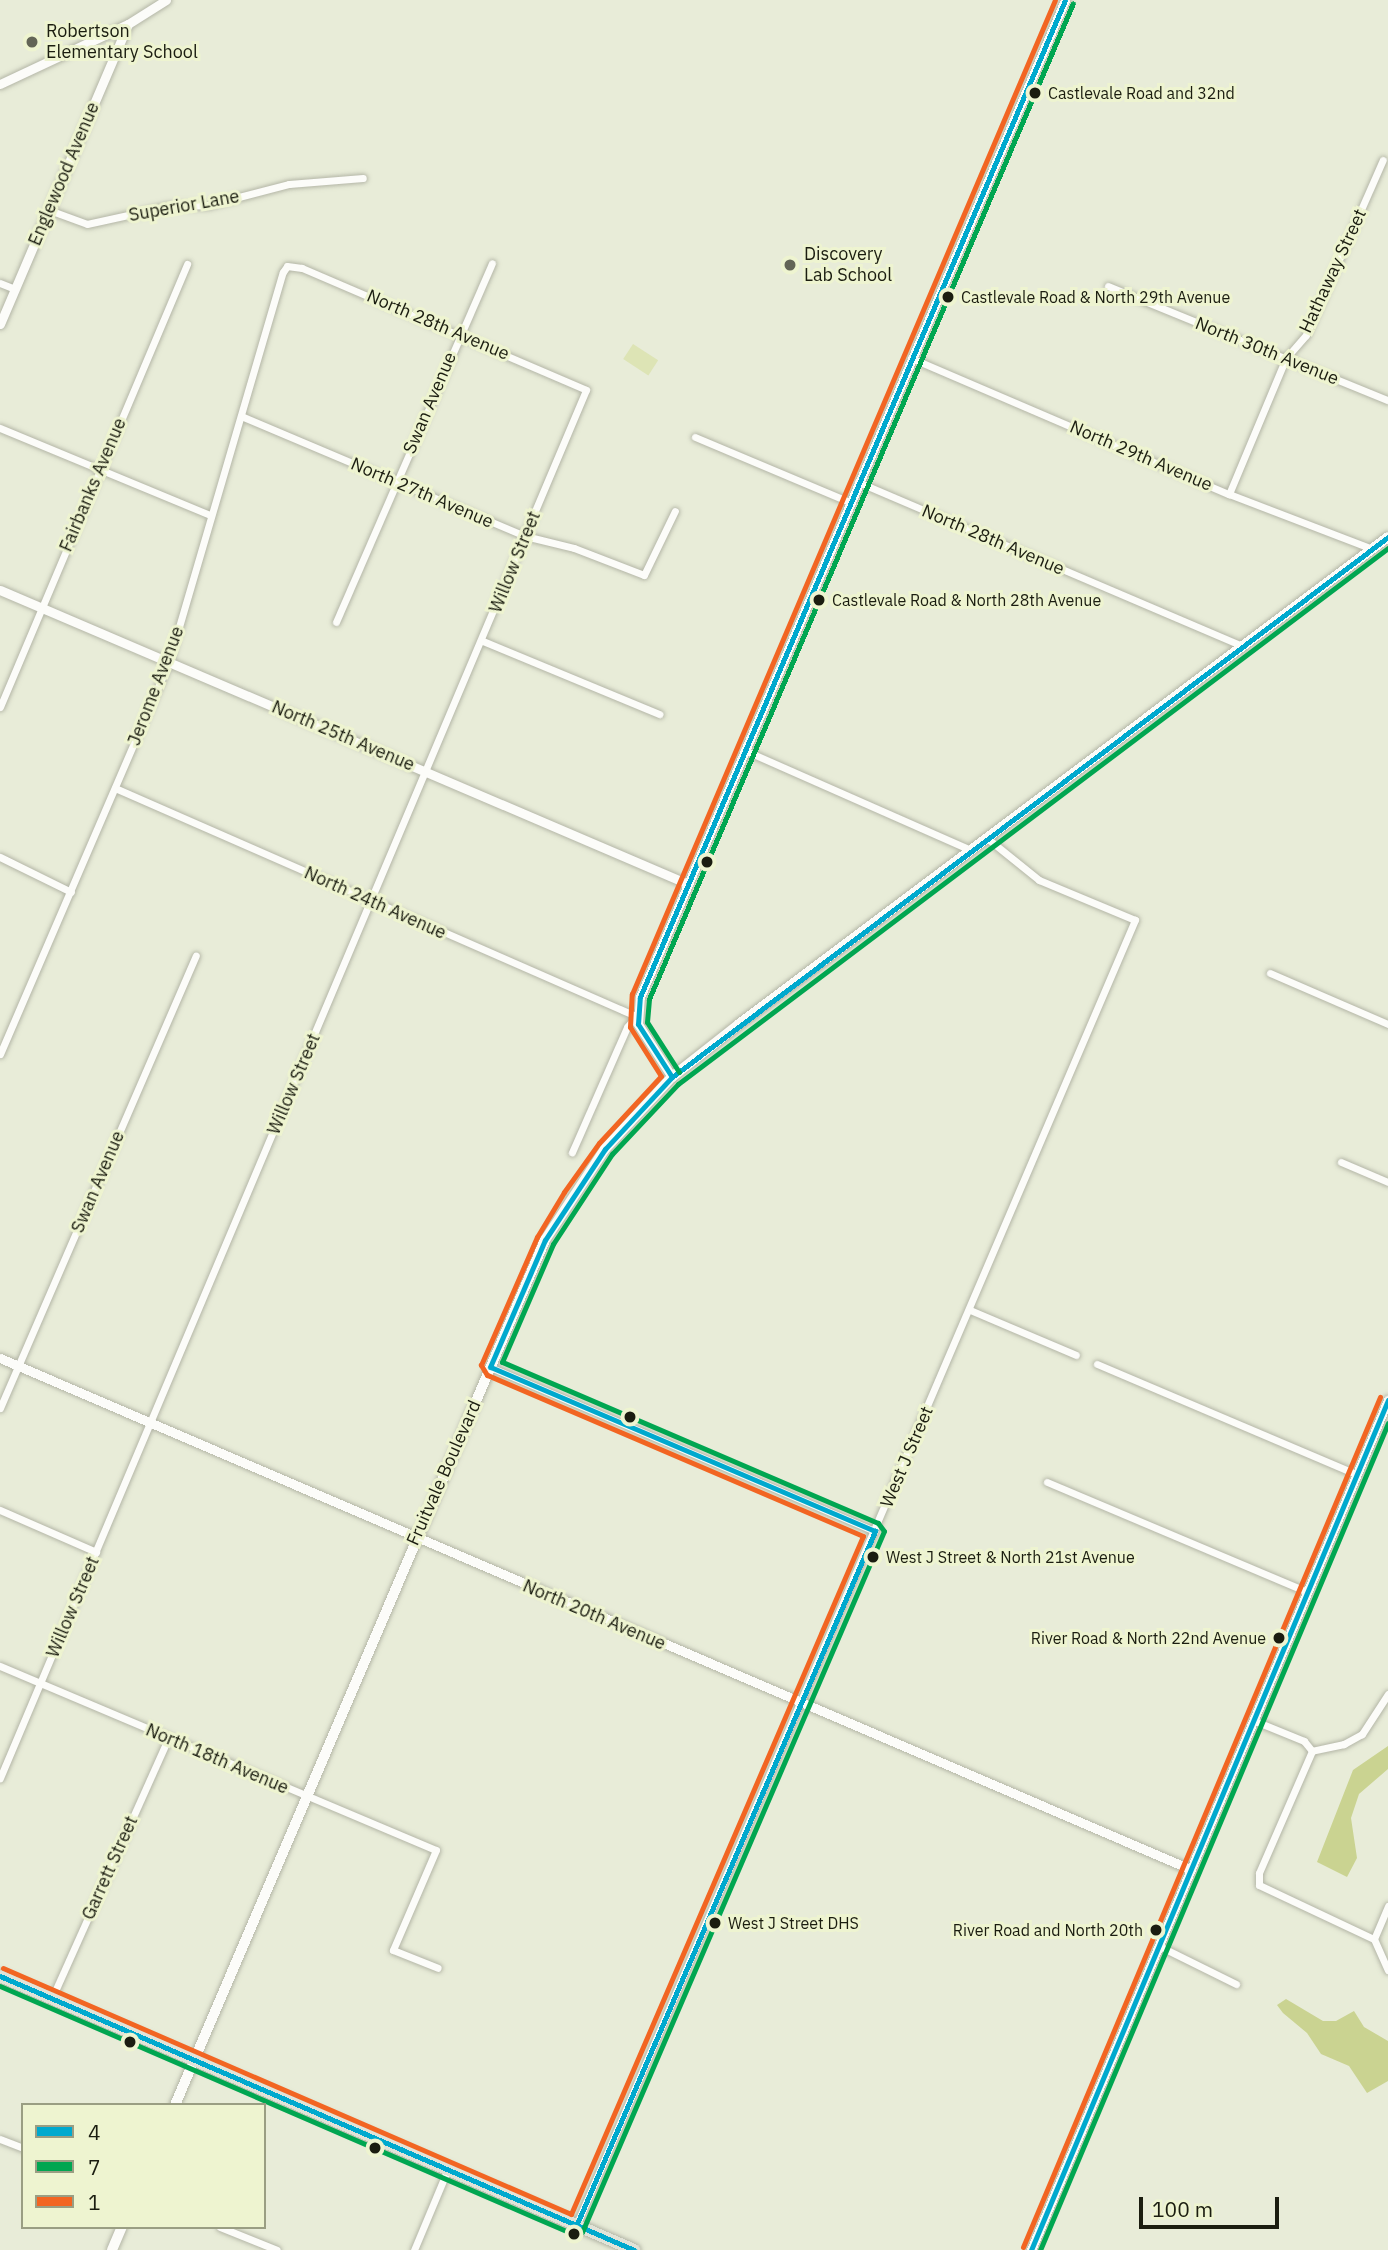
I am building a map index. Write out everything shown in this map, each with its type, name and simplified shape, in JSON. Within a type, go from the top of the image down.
[{"type":"main road","name":"Fruitvale Boulevard","points":[[176,2103],[415,1538],[545,1240],[570,1197],[605,1149],[672,1077],[1388,537]]},
{"type":"main road","points":[[0,1976],[634,2250]]},
{"type":"main road","points":[[113,2250],[121,2229]]},
{"type":"street","points":[[144,10],[149,0]]},
{"type":"street","points":[[0,84],[128,24],[144,10],[166,0]]},
{"type":"street","points":[[572,1152],[627,1027],[636,1016],[639,997],[686,883],[1065,0]]},
{"type":"street","name":"Englewood Avenue","points":[[0,324],[128,24]]},
{"type":"street","name":"Hathaway Street","points":[[1229,494],[1286,358],[1306,335],[1383,160]]},
{"type":"street","name":"Superior Lane","points":[[48,210],[87,224],[169,206],[208,205],[289,184],[363,178]]},
{"type":"street","name":"Swan Avenue","points":[[336,622],[459,333],[492,263]]},
{"type":"street","name":"Fairbanks Avenue","points":[[0,707],[187,264]]},
{"type":"street","name":"North 28th Avenue","points":[[287,266],[302,268],[459,333],[586,390]]},
{"type":"street","name":"Jerome Avenue","points":[[0,1054],[169,661],[287,266]]},
{"type":"street","points":[[0,283],[15,289]]},
{"type":"street","name":"North 30th Avenue","points":[[1108,286],[1388,400]]},
{"type":"street","name":"North 29th Avenue","points":[[911,358],[1229,494],[1373,549]]},
{"type":"street","name":"Willow Street","points":[[0,1778],[425,771],[483,640],[586,390]]},
{"type":"street","name":"North 27th Avenue","points":[[241,416],[525,536],[574,548],[644,575],[675,511]]},
{"type":"street","points":[[0,428],[211,515]]},
{"type":"street","points":[[695,436],[850,502]]},
{"type":"street","name":"North 28th Avenue","points":[[858,482],[1243,646]]},
{"type":"street","name":"North 25th Avenue","points":[[0,590],[686,883]]},
{"type":"street","points":[[483,640],[660,714]]},
{"type":"street","points":[[744,750],[971,850]]},
{"type":"street","name":"North 24th Avenue","points":[[115,788],[636,1016]]},
{"type":"street","name":"West J Street","points":[[576,2225],[802,1704],[1135,920],[1039,880],[987,838]]},
{"type":"street","points":[[0,857],[71,892]]},
{"type":"street","name":"Swan Avenue","points":[[0,1408],[195,956]]},
{"type":"street","points":[[1270,973],[1388,1024]]},
{"type":"street","points":[[636,1016],[672,1077]]},
{"type":"street","points":[[1341,1162],[1388,1182]]},
{"type":"street","points":[[970,1310],[1076,1355]]},
{"type":"street","name":"North 20th Avenue","points":[[0,1358],[1190,1869]]},
{"type":"street","points":[[1097,1364],[1356,1474]]},
{"type":"street","points":[[490,1367],[875,1531]]},
{"type":"street","points":[[1031,2250],[1388,1400]]},
{"type":"street","points":[[1047,1482],[1307,1592]]},
{"type":"street","points":[[0,1510],[96,1552]]},
{"type":"street","name":"North 18th Avenue","points":[[0,1666],[436,1850],[393,1950],[438,1968]]},
{"type":"street","points":[[1312,1751],[1344,1744],[1362,1734],[1388,1694]]},
{"type":"street","points":[[1255,1721],[1304,1741],[1312,1751]]},
{"type":"street","name":"Garrett Street","points":[[52,1998],[168,1739]]},
{"type":"street","points":[[1312,1751],[1259,1873],[1259,1885],[1374,1939],[1388,1970]]},
{"type":"street","points":[[1374,1939],[1388,1906]]},
{"type":"street","points":[[1159,1946],[1236,1984]]},
{"type":"street","points":[[0,2139],[21,2147]]},
{"type":"street","points":[[414,2250],[447,2171]]},
{"type":"street","points":[[225,2229],[277,2250]]},
{"type":"street","points":[[253,2250],[256,2242]]},
{"type":"shaded area","points":[[633,344],[658,360],[648,375],[623,359]]},
{"type":"shaded area","points":[[1388,1746],[1388,1769],[1359,1794],[1351,1818],[1357,1858],[1347,1877],[1317,1862],[1353,1770]]},
{"type":"shaded area","points":[[1286,1999],[1323,2021],[1336,2021],[1354,2011],[1364,2027],[1388,2041],[1388,2081],[1367,2093],[1349,2066],[1321,2054],[1307,2033],[1283,2013],[1277,2005]]},
{"type":"transit line","name":"1","points":[[3,1968],[571,2214],[863,1536],[487,1375],[481,1365],[537,1237],[564,1192],[599,1143],[661,1076],[630,1027],[632,994],[1055,0]]},
{"type":"transit line","name":"4","points":[[672,1077],[638,1024],[640,997],[1065,0]]},
{"type":"transit line","name":"7","points":[[679,1072],[647,1022],[649,999],[1073,3]]},
{"type":"transit line","name":"4","points":[[576,2226],[875,1531],[490,1367],[545,1240],[605,1149],[672,1077],[1388,537]]},
{"type":"transit line","name":"7","points":[[0,1986],[573,2234],[582,2232],[884,1531],[878,1523],[502,1362],[553,1244],[612,1154],[678,1084],[1388,548]]},
{"type":"transit line","name":"1","points":[[1023,2247],[1380,1397]]},
{"type":"transit line","name":"4","points":[[1031,2250],[1388,1400]]},
{"type":"transit line","name":"7","points":[[1040,2250],[1388,1423]]},
{"type":"transit line","name":"4","points":[[0,1976],[634,2250]]},
{"type":"place","name":"Robertson Elementary School","points":[[32,42]]},
{"type":"place","name":"Castlevale Road and 32nd","points":[[1035,93]]},
{"type":"place","name":"Discovery Lab School","points":[[790,265]]},
{"type":"place","name":"Castlevale Road & North 29th Avenue","points":[[948,297]]},
{"type":"place","name":"Castlevale Road & North 28th Avenue","points":[[819,600]]},
{"type":"place","name":"West J Street & North 21st Avenue","points":[[873,1557]]},
{"type":"place","name":"River Road & North 22nd Avenue","points":[[1279,1638]]},
{"type":"place","name":"West J Street DHS","points":[[715,1923]]},
{"type":"place","name":"River Road and North 20th","points":[[1156,1930]]}]
